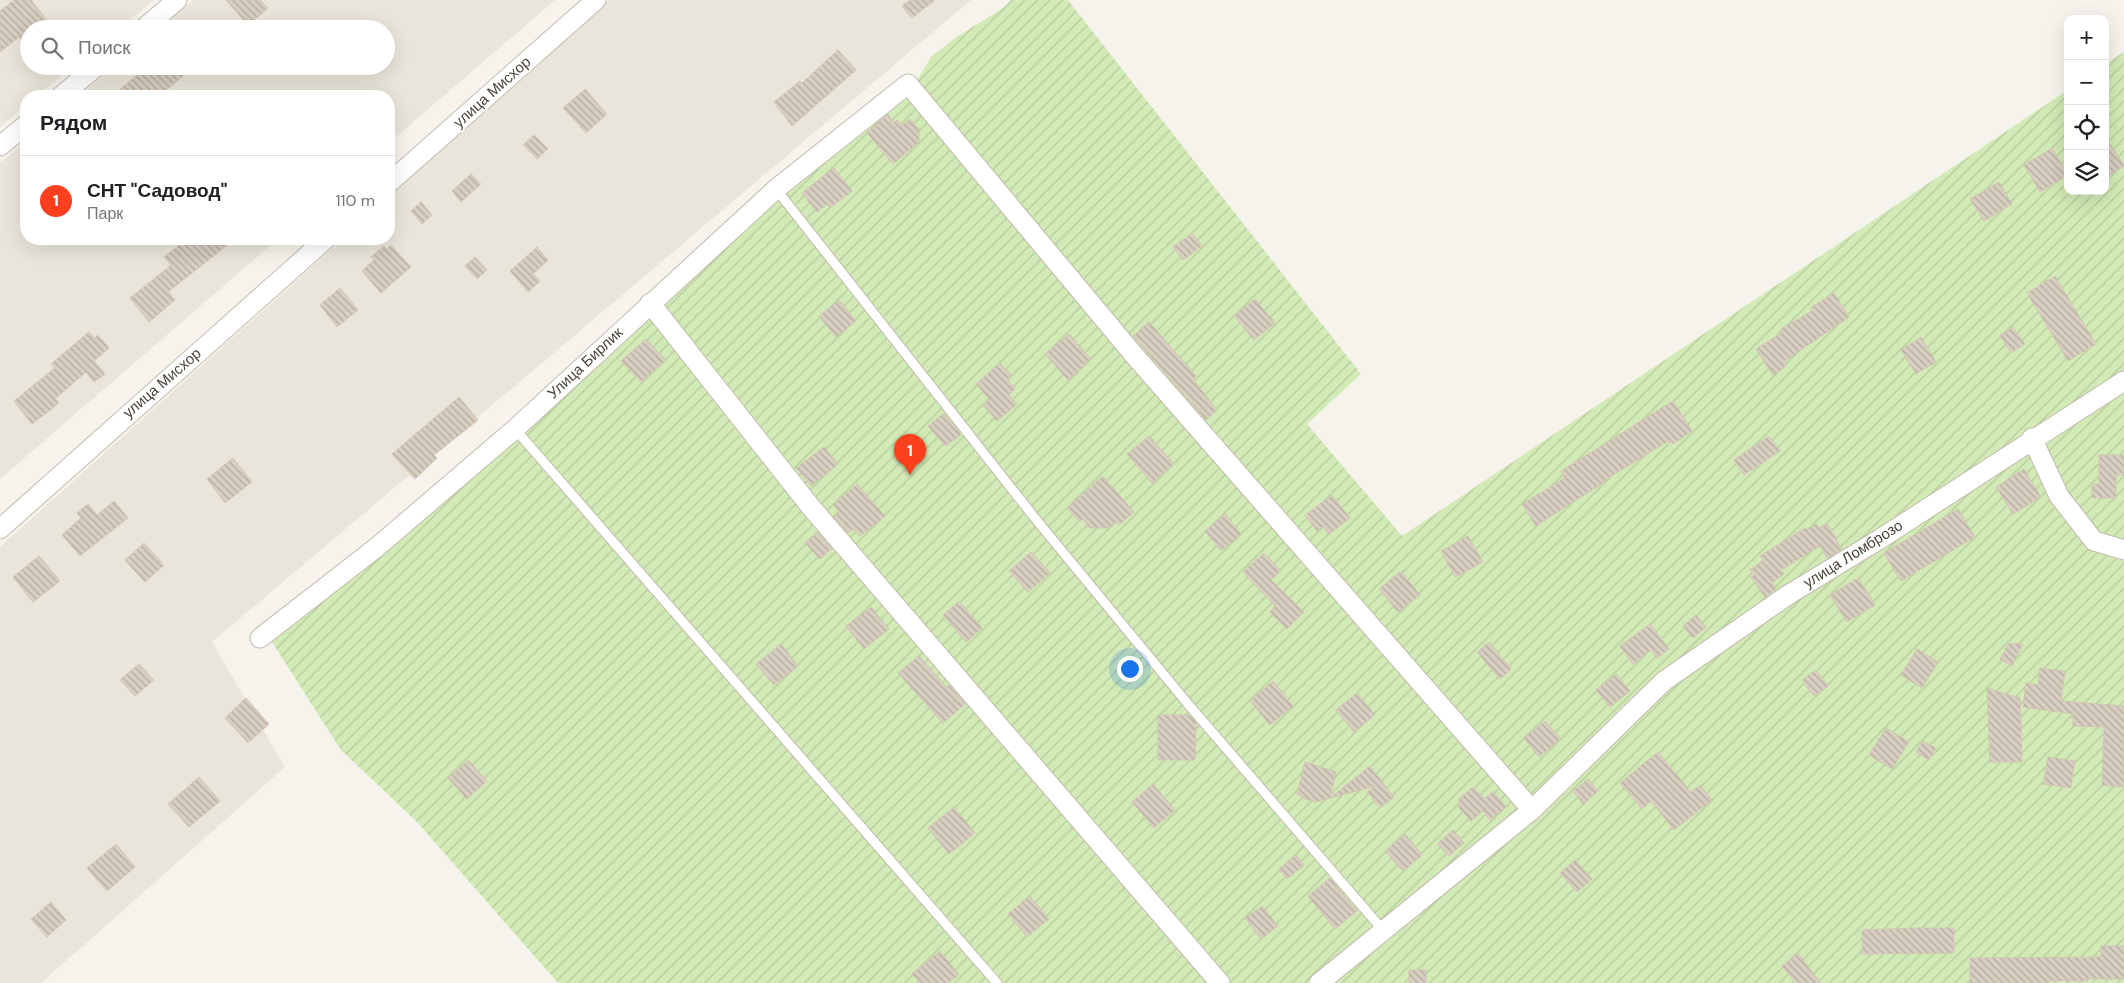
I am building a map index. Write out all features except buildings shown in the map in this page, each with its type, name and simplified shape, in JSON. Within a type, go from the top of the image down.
[{"type":"street","points":[[153,20],[177,0]]},
{"type":"street","name":"улица Мисхор","points":[[395,178],[596,0]]},
{"type":"street","points":[[68,90],[86,75]]},
{"type":"street","name":"Улица Бирлик","points":[[260,638],[377,547],[515,429],[776,189],[908,84],[1134,355],[1532,810]]},
{"type":"street","points":[[0,146],[20,130]]},
{"type":"street","name":"улица Мисхор","points":[[0,529],[319,245]]},
{"type":"street","points":[[650,303],[810,506],[1220,983]]},
{"type":"street","name":"улица Ломброзо","points":[[1319,983],[1382,929],[1532,810],[1664,681],[1788,595],[1880,539],[2032,438],[2124,381]]},
{"type":"street","points":[[2032,438],[2059,496],[2094,541],[2124,550]]},
{"type":"lane","points":[[776,189],[1034,518],[1188,704],[1382,929]]},
{"type":"lane","points":[[515,429],[997,983]]},
{"type":"shaded area","points":[[0,0],[154,0],[130,20],[20,20],[20,75],[62,75],[44,90],[20,90],[20,110],[0,127]]},
{"type":"shaded area","points":[[193,0],[555,0],[395,138],[395,90],[86,90],[104,75],[395,75],[395,20],[170,20]]},
{"type":"shaded area","points":[[608,0],[971,0],[212,642],[285,767],[41,983],[0,983],[0,547],[336,245],[395,245],[395,192]]},
{"type":"shaded area","points":[[20,146],[20,245],[271,245],[0,479],[0,163]]},
{"type":"green space","points":[[1011,0],[1068,0],[1361,374],[1307,424],[1402,536],[2064,93],[2064,195],[2109,195],[2109,61],[2124,52],[2124,983],[558,983],[417,822],[341,750],[270,639],[526,429],[790,190],[905,100],[931,57],[955,38],[1003,8]]},
{"type":"place","name":"СНТ \"Садовод\"","points":[[910,475]]}]
